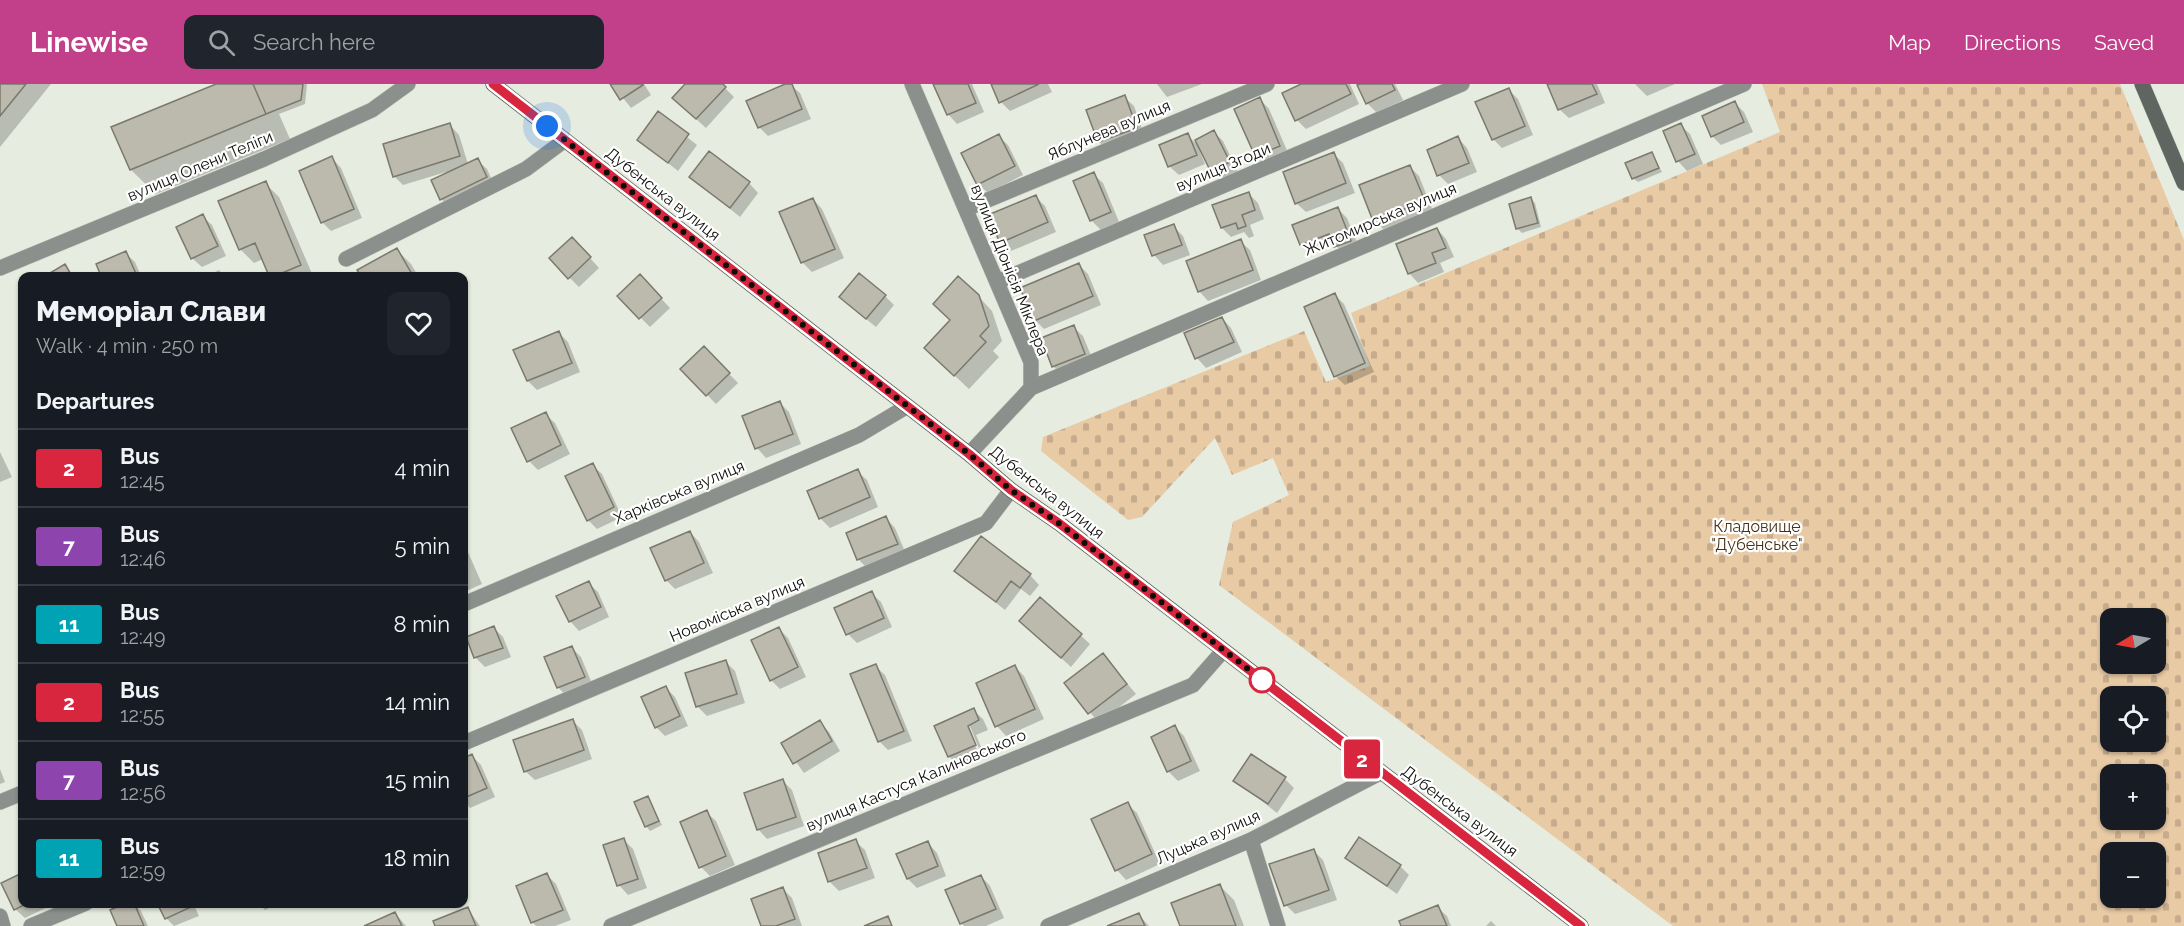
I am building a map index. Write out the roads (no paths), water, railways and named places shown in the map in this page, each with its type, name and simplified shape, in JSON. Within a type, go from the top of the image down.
[{"type":"main road","name":"Дубенська вулиця","points":[[493,84],[969,454],[1011,490],[1060,524],[1581,926]]},
{"type":"street","name":"вулиця Олени Теліги","points":[[0,268],[264,159],[351,120],[372,110],[408,84]]},
{"type":"street","name":"вулиця Діонісія Міклера","points":[[912,84],[1031,362],[1031,388]]},
{"type":"street","name":"Яблунева вулиця","points":[[966,209],[1267,84]]},
{"type":"street","name":"вулиця Згоди","points":[[997,282],[1462,84]]},
{"type":"street","name":"Житомирська вулиця","points":[[1031,388],[1744,84]]},
{"type":"street","points":[[2142,84],[2184,183]]},
{"type":"street","points":[[346,259],[526,170],[565,140]]},
{"type":"street","points":[[969,454],[1031,388]]},
{"type":"street","name":"Харківська вулиця","points":[[468,602],[859,435],[906,407]]},
{"type":"street","name":"Новоміська вулиця","points":[[468,741],[986,523],[1011,490]]},
{"type":"street","name":"вулиця Кастуся Калиновського","points":[[611,926],[1193,685],[1223,651]]},
{"type":"street","name":"Луцька вулиця","points":[[1048,926],[1251,840],[1380,773]]},
{"type":"street","points":[[0,802],[18,795]]},
{"type":"street","points":[[1251,840],[1278,926]]},
{"type":"street","points":[[32,926],[74,908]]},
{"type":"street","points":[[0,916],[3,926]]},
{"type":"park label","name":"Кладовище \"Дубенське\"","points":[[1757,535]]}]
